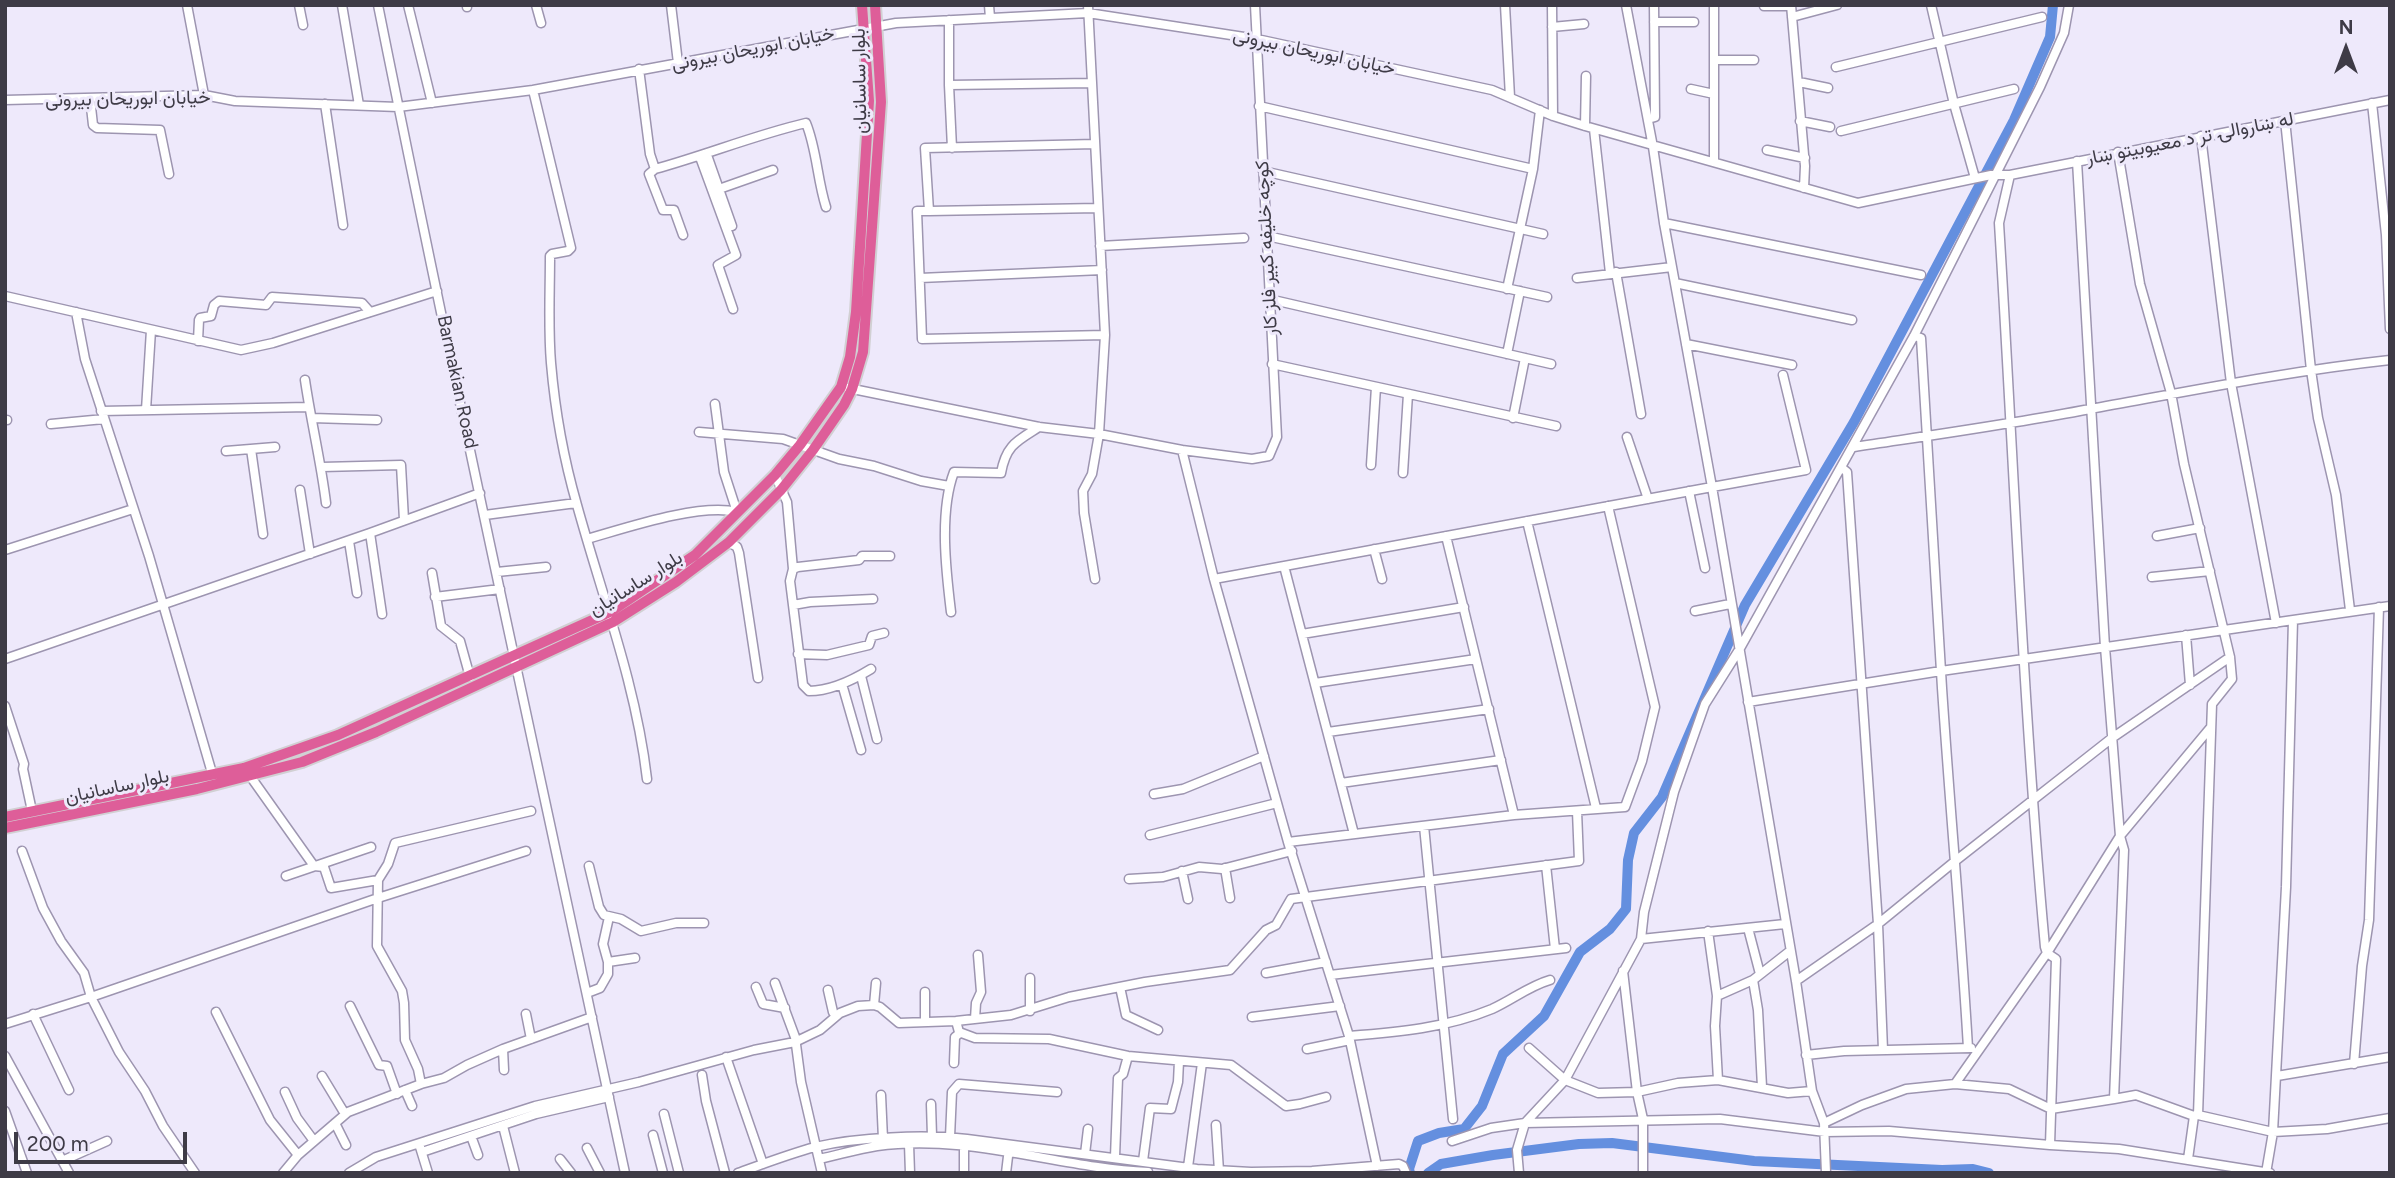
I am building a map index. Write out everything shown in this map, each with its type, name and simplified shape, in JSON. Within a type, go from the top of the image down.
[{"type":"highway","name":"بلوار ساسانیان","points":[[862,5],[871,27]]},
{"type":"highway","name":"بلوار ساسانیان","points":[[5,828],[247,772],[302,762],[364,737],[611,617],[676,582],[729,542],[780,490],[813,450],[844,405],[856,312],[874,5]]},
{"type":"highway","name":"بلوار ساسانیان","points":[[611,617],[695,555],[775,475],[847,388]]},
{"type":"highway","name":"بلوار ساسانیان","points":[[5,817],[212,774],[247,772],[470,677],[514,662]]},
{"type":"street","points":[[187,5],[204,95]]},
{"type":"street","points":[[299,5],[303,25]]},
{"type":"street","points":[[342,5],[359,106]]},
{"type":"street","name":"Barmakian Road","points":[[378,5],[514,662],[625,1173]]},
{"type":"street","points":[[408,5],[432,103]]},
{"type":"street","points":[[536,5],[541,23]]},
{"type":"street","points":[[671,5],[678,63]]},
{"type":"street","points":[[989,5],[990,18]]},
{"type":"street","name":"کوچه خلیفه کبیر فلز کار","points":[[1182,450],[1252,459],[1269,456],[1277,436],[1255,5]]},
{"type":"street","points":[[1505,5],[1510,97]]},
{"type":"street","points":[[1552,5],[1553,116]]},
{"type":"street","points":[[1626,5],[1712,487],[1796,981],[1812,1091],[1824,1128],[1825,1167]]},
{"type":"street","points":[[1648,119],[1655,117],[1654,5]]},
{"type":"street","points":[[1714,5],[1714,162]]},
{"type":"street","points":[[1793,17],[1837,5]]},
{"type":"street","points":[[1931,5],[1954,104],[1977,178]]},
{"type":"street","points":[[1519,1173],[1518,1154],[1525,1123],[1565,1080],[1641,939],[1644,912],[1674,792],[1706,704],[1854,447],[1914,336],[2059,44],[2064,33],[2069,5]]},
{"type":"street","points":[[1765,6],[1791,6],[1805,158],[1804,188]]},
{"type":"street","points":[[1088,9],[1105,335],[1099,434],[1092,474],[1083,491],[1095,579]]},
{"type":"street","name":"خیابان ابوریحان بیرونی","points":[[5,100],[204,95],[235,100],[398,107],[533,90],[871,27],[1088,9],[1257,39],[1492,90],[1553,116],[1590,128],[1858,203],[1993,175]]},
{"type":"street","points":[[1836,67],[2042,17]]},
{"type":"street","points":[[949,20],[952,148]]},
{"type":"street","points":[[1654,22],[1694,22]]},
{"type":"street","points":[[1552,27],[1584,24]]},
{"type":"street","points":[[1714,60],[1754,61]]},
{"type":"street","points":[[639,69],[650,154],[655,170]]},
{"type":"street","points":[[1586,76],[1590,128],[1613,273],[1641,414]]},
{"type":"street","points":[[1799,82],[1828,88]]},
{"type":"street","points":[[949,85],[1092,83]]},
{"type":"street","points":[[1691,89],[1714,94]]},
{"type":"street","points":[[1841,131],[2014,89]]},
{"type":"street","points":[[533,90],[571,248],[550,256],[551,362],[557,412],[576,503],[611,617],[642,736],[647,779]]},
{"type":"street","points":[[90,98],[93,125],[97,128],[160,130],[169,174]]},
{"type":"street","name":"له ښاروالۍ تر د معیوبیتو ښار","points":[[1993,175],[2010,175],[2390,100]]},
{"type":"street","points":[[2372,103],[2386,235],[2390,329]]},
{"type":"street","points":[[325,104],[343,225]]},
{"type":"street","points":[[1259,106],[1533,170]]},
{"type":"street","points":[[1507,289],[1533,170],[1540,110]]},
{"type":"street","points":[[2285,120],[2311,370],[2318,418],[2336,495],[2350,610]]},
{"type":"street","points":[[1800,121],[1830,127]]},
{"type":"street","points":[[683,234],[674,210],[663,210],[649,174],[756,136],[806,123],[814,147],[819,187],[826,207]]},
{"type":"street","points":[[2201,136],[2231,383],[2276,623]]},
{"type":"street","points":[[929,211],[925,148],[1095,145]]},
{"type":"street","points":[[1767,150],[1805,158]]},
{"type":"street","points":[[2119,152],[2140,284],[2171,393],[2184,464],[2231,657],[2232,679],[2212,704],[2196,1116],[2188,1159]]},
{"type":"street","points":[[703,156],[719,189],[732,226]]},
{"type":"street","points":[[703,156],[736,255],[718,265],[733,309]]},
{"type":"street","points":[[2077,161],[2105,647],[2120,836],[2124,850],[2114,1099]]},
{"type":"street","points":[[719,189],[773,170]]},
{"type":"street","points":[[1263,171],[1543,234]]},
{"type":"street","points":[[2010,175],[1999,223],[2032,802],[2047,953]]},
{"type":"street","points":[[1098,208],[917,211],[922,340],[1105,335]]},
{"type":"street","points":[[1664,223],[1921,275]]},
{"type":"street","points":[[1266,236],[1547,297]]},
{"type":"street","points":[[1100,246],[1244,238]]},
{"type":"street","points":[[1577,278],[1672,267]]},
{"type":"street","points":[[920,278],[1102,270]]},
{"type":"street","points":[[1675,283],[1852,320]]},
{"type":"street","points":[[5,296],[241,350],[273,343],[437,291]]},
{"type":"street","points":[[1507,354],[1520,291]]},
{"type":"street","points":[[198,341],[200,317],[211,316],[219,301],[266,305],[272,297],[362,303],[370,312]]},
{"type":"street","points":[[1269,299],[1551,364]]},
{"type":"street","points":[[76,312],[85,359],[163,604],[212,774]]},
{"type":"street","points":[[146,410],[151,330]]},
{"type":"street","points":[[1914,336],[1921,338],[1968,1048]]},
{"type":"street","points":[[1686,344],[1792,365]]},
{"type":"street","points":[[1513,418],[1525,358]]},
{"type":"street","points":[[1854,447],[2311,370],[2390,360]]},
{"type":"street","points":[[1272,364],[1556,426]]},
{"type":"street","points":[[1214,579],[1806,470],[1783,375]]},
{"type":"street","points":[[305,380],[322,467],[326,503]]},
{"type":"street","points":[[1371,465],[1376,387]]},
{"type":"street","points":[[847,388],[1039,427],[1099,434],[1182,450],[1214,579],[1288,842],[1350,1038],[1377,1166]]},
{"type":"street","points":[[1403,473],[1408,394]]},
{"type":"street","points":[[587,539],[645,523],[717,509],[737,512],[726,484],[715,404]]},
{"type":"street","points":[[51,424],[146,410],[309,407]]},
{"type":"street","points":[[312,418],[377,419]]},
{"type":"street","points":[[951,612],[946,574],[948,486],[954,472],[1001,473],[1004,456],[1017,441],[1039,427]]},
{"type":"street","points":[[699,432],[783,439],[921,481],[948,486]]},
{"type":"street","points":[[1627,437],[1648,499]]},
{"type":"street","points":[[226,451],[275,447]]},
{"type":"street","points":[[251,449],[263,534]]},
{"type":"street","points":[[322,467],[401,465],[404,520]]},
{"type":"street","points":[[1842,468],[1847,472],[1878,924],[1883,1050]]},
{"type":"street","points":[[775,475],[787,502],[793,569],[790,580],[803,685],[808,691],[816,691],[842,684],[872,669]]},
{"type":"street","points":[[300,490],[310,554]]},
{"type":"street","points":[[1689,491],[1705,568]]},
{"type":"street","points":[[5,659],[480,493]]},
{"type":"street","points":[[485,515],[576,503]]},
{"type":"street","points":[[1288,842],[1514,815],[1625,807],[1642,761],[1655,706],[1608,506]]},
{"type":"street","points":[[5,551],[133,509]]},
{"type":"street","points":[[1527,521],[1596,808]]},
{"type":"street","points":[[2157,536],[2200,528]]},
{"type":"street","points":[[370,533],[382,614]]},
{"type":"street","points":[[1446,536],[1514,815]]},
{"type":"street","points":[[349,541],[357,593]]},
{"type":"street","points":[[729,542],[737,547],[739,553],[758,678]]},
{"type":"street","points":[[1374,549],[1382,579]]},
{"type":"street","points":[[793,569],[798,566],[859,560],[862,555],[890,555]]},
{"type":"street","points":[[1284,566],[1354,834]]},
{"type":"street","points":[[497,572],[546,567]]},
{"type":"street","points":[[2152,577],[2210,571]]},
{"type":"street","points":[[432,573],[441,626],[460,641],[470,677]]},
{"type":"street","points":[[435,597],[500,589]]},
{"type":"street","points":[[793,605],[873,598]]},
{"type":"street","points":[[1695,611],[1730,604]]},
{"type":"street","points":[[1748,702],[1941,671],[2390,606]]},
{"type":"street","points":[[1302,634],[1464,607]]},
{"type":"street","points":[[2354,1064],[2362,966],[2369,920],[2379,607]]},
{"type":"street","points":[[1452,1141],[1492,1128],[1525,1123],[1720,1119],[2050,1146],[2119,1149],[2268,1172],[2277,1076],[2287,887],[2293,620]]},
{"type":"street","points":[[798,654],[827,655],[849,650],[869,645],[872,636],[884,633]]},
{"type":"street","points":[[2186,635],[2190,685]]},
{"type":"street","points":[[1796,981],[1878,924],[2112,738],[2231,657]]},
{"type":"street","points":[[1315,683],[1476,659]]},
{"type":"street","points":[[861,676],[877,739]]},
{"type":"street","points":[[842,684],[861,750]]},
{"type":"street","points":[[5,706],[24,764],[32,811]]},
{"type":"street","points":[[1328,732],[1489,709]]},
{"type":"street","points":[[1955,1084],[2047,953],[2120,836],[2211,727]]},
{"type":"street","points":[[1154,794],[1183,789],[1264,755]]},
{"type":"street","points":[[1341,783],[1501,760]]},
{"type":"street","points":[[247,772],[314,866],[324,867],[331,888],[378,880]]},
{"type":"street","points":[[1150,835],[1277,803]]},
{"type":"street","points":[[421,1084],[418,1069],[405,1040],[402,991],[377,946],[378,880],[388,864],[395,844],[531,811]]},
{"type":"street","points":[[349,1173],[376,1157],[471,1136],[639,1082],[726,1057],[795,1042],[820,1030],[849,1009],[874,1005],[900,1023],[957,1021],[1030,1010],[1120,987],[1230,970],[1266,930],[1276,925],[1292,899],[1579,861],[1577,811]]},
{"type":"street","points":[[1424,826],[1453,1119]]},
{"type":"street","points":[[286,876],[371,847]]},
{"type":"street","points":[[22,851],[43,908],[61,941],[84,973],[91,997],[131,1072],[195,1173]]},
{"type":"street","points":[[5,1024],[526,851]]},
{"type":"street","points":[[1129,879],[1163,877],[1199,867],[1215,869],[1292,851]]},
{"type":"street","points":[[1546,865],[1555,949]]},
{"type":"street","points":[[590,866],[598,906],[604,915],[621,919],[641,931],[676,923],[704,923]]},
{"type":"street","points":[[1225,867],[1230,898]]},
{"type":"street","points":[[1182,870],[1188,898]]},
{"type":"street","points":[[587,993],[605,984],[608,974],[603,944],[609,916]]},
{"type":"street","points":[[1641,939],[1785,924]]},
{"type":"street","points":[[1748,928],[1757,977],[1762,1087]]},
{"type":"street","points":[[1707,931],[1717,996],[1715,1026],[1718,1080]]},
{"type":"street","points":[[1330,975],[1566,948]]},
{"type":"street","points":[[1717,996],[1757,977],[1790,951]]},
{"type":"street","points":[[2047,953],[2056,959],[2050,1146]]},
{"type":"street","points":[[975,1019],[976,1003],[981,992],[978,955]]},
{"type":"street","points":[[608,962],[635,958]]},
{"type":"street","points":[[1266,973],[1326,962]]},
{"type":"street","points":[[1623,971],[1637,1092],[1643,1119],[1643,1173]]},
{"type":"street","points":[[1030,978],[1030,1010]]},
{"type":"street","points":[[1307,1049],[1350,1038],[1444,1025],[1494,1008],[1537,984],[1550,980]]},
{"type":"street","points":[[775,983],[795,1042],[822,1173]]},
{"type":"street","points":[[874,1005],[876,983]]},
{"type":"street","points":[[756,987],[763,1004],[785,1008]]},
{"type":"street","points":[[1120,987],[1126,1015],[1158,1030]]},
{"type":"street","points":[[828,990],[832,1012],[836,1016]]},
{"type":"street","points":[[925,992],[925,1023]]},
{"type":"street","points":[[350,1006],[380,1065],[387,1065],[401,1092],[412,1106]]},
{"type":"street","points":[[1252,1017],[1340,1006]]},
{"type":"street","points":[[216,1012],[270,1120],[298,1155]]},
{"type":"street","points":[[33,1014],[69,1090]]},
{"type":"street","points":[[526,1014],[531,1040]]},
{"type":"street","points":[[283,1173],[298,1155],[345,1114],[421,1084],[444,1078],[503,1049],[593,1017]]},
{"type":"street","points":[[957,1021],[960,1033]]},
{"type":"street","points":[[960,1033],[975,1038],[1049,1039],[1128,1056],[1234,1066],[1286,1106],[1326,1097]]},
{"type":"street","points":[[954,1063],[955,1037],[960,1033]]},
{"type":"street","points":[[1529,1048],[1565,1080],[1598,1093],[1637,1092],[1678,1083],[1718,1080],[1788,1093],[1812,1091]]},
{"type":"street","points":[[503,1049],[503,1070]]},
{"type":"street","points":[[1806,1055],[1883,1050],[1979,1049]]},
{"type":"street","points":[[5,1056],[69,1173]]},
{"type":"street","points":[[1115,1157],[1118,1078],[1123,1074],[1128,1056]]},
{"type":"street","points":[[726,1057],[763,1164]]},
{"type":"street","points":[[2277,1076],[2390,1057]]},
{"type":"street","points":[[1143,1161],[1150,1108],[1171,1109],[1178,1082],[1179,1061]]},
{"type":"street","points":[[1194,1170],[1202,1063]]},
{"type":"street","points":[[702,1075],[725,1173]]},
{"type":"street","points":[[322,1076],[345,1114]]},
{"type":"street","points":[[946,1139],[952,1092],[959,1084],[1057,1092]]},
{"type":"street","points":[[1824,1128],[1862,1105],[1906,1089],[1955,1084],[2009,1089],[2051,1109],[2136,1096],[2196,1116],[2273,1132],[2327,1129],[2390,1118]]},
{"type":"street","points":[[285,1092],[297,1118],[314,1140]]},
{"type":"street","points":[[421,1148],[535,1106],[608,1093]]},
{"type":"street","points":[[881,1095],[883,1139]]},
{"type":"street","points":[[931,1104],[932,1136]]},
{"type":"street","points":[[5,1111],[27,1173]]},
{"type":"street","points":[[664,1114],[679,1173]]},
{"type":"street","points":[[335,1123],[346,1145]]},
{"type":"street","points":[[1216,1125],[1219,1171]]},
{"type":"street","points":[[503,1126],[515,1173]]},
{"type":"street","points":[[1086,1154],[1088,1129]]},
{"type":"street","points":[[653,1135],[663,1173]]},
{"type":"street","points":[[471,1136],[478,1155]]},
{"type":"street","points":[[738,1173],[816,1147],[932,1136],[1009,1149],[1109,1171],[1149,1172]]},
{"type":"street","points":[[819,1159],[877,1146],[946,1139],[964,1147],[1086,1154],[1194,1170],[1312,1171],[1401,1165],[1406,1173]]},
{"type":"street","points":[[62,1161],[107,1141]]},
{"type":"street","points":[[909,1144],[910,1173]]},
{"type":"street","points":[[964,1147],[964,1173]]},
{"type":"street","points":[[421,1148],[428,1173]]},
{"type":"street","points":[[587,1148],[600,1173]]},
{"type":"street","points":[[1006,1173],[1009,1149]]},
{"type":"street","points":[[560,1159],[571,1173]]},
{"type":"waterway","points":[[1410,1173],[1418,1141],[1439,1133],[1464,1129],[1482,1106],[1503,1054],[1544,1016],[1580,952],[1610,929],[1626,909],[1628,860],[1634,833],[1662,797],[1745,605],[1854,422],[2014,120],[2050,37],[2053,5]]},
{"type":"waterway","points":[[1428,1173],[1441,1164],[1493,1155],[1579,1144],[1612,1143],[1754,1161],[1942,1170],[1973,1169],[1989,1173]]}]
